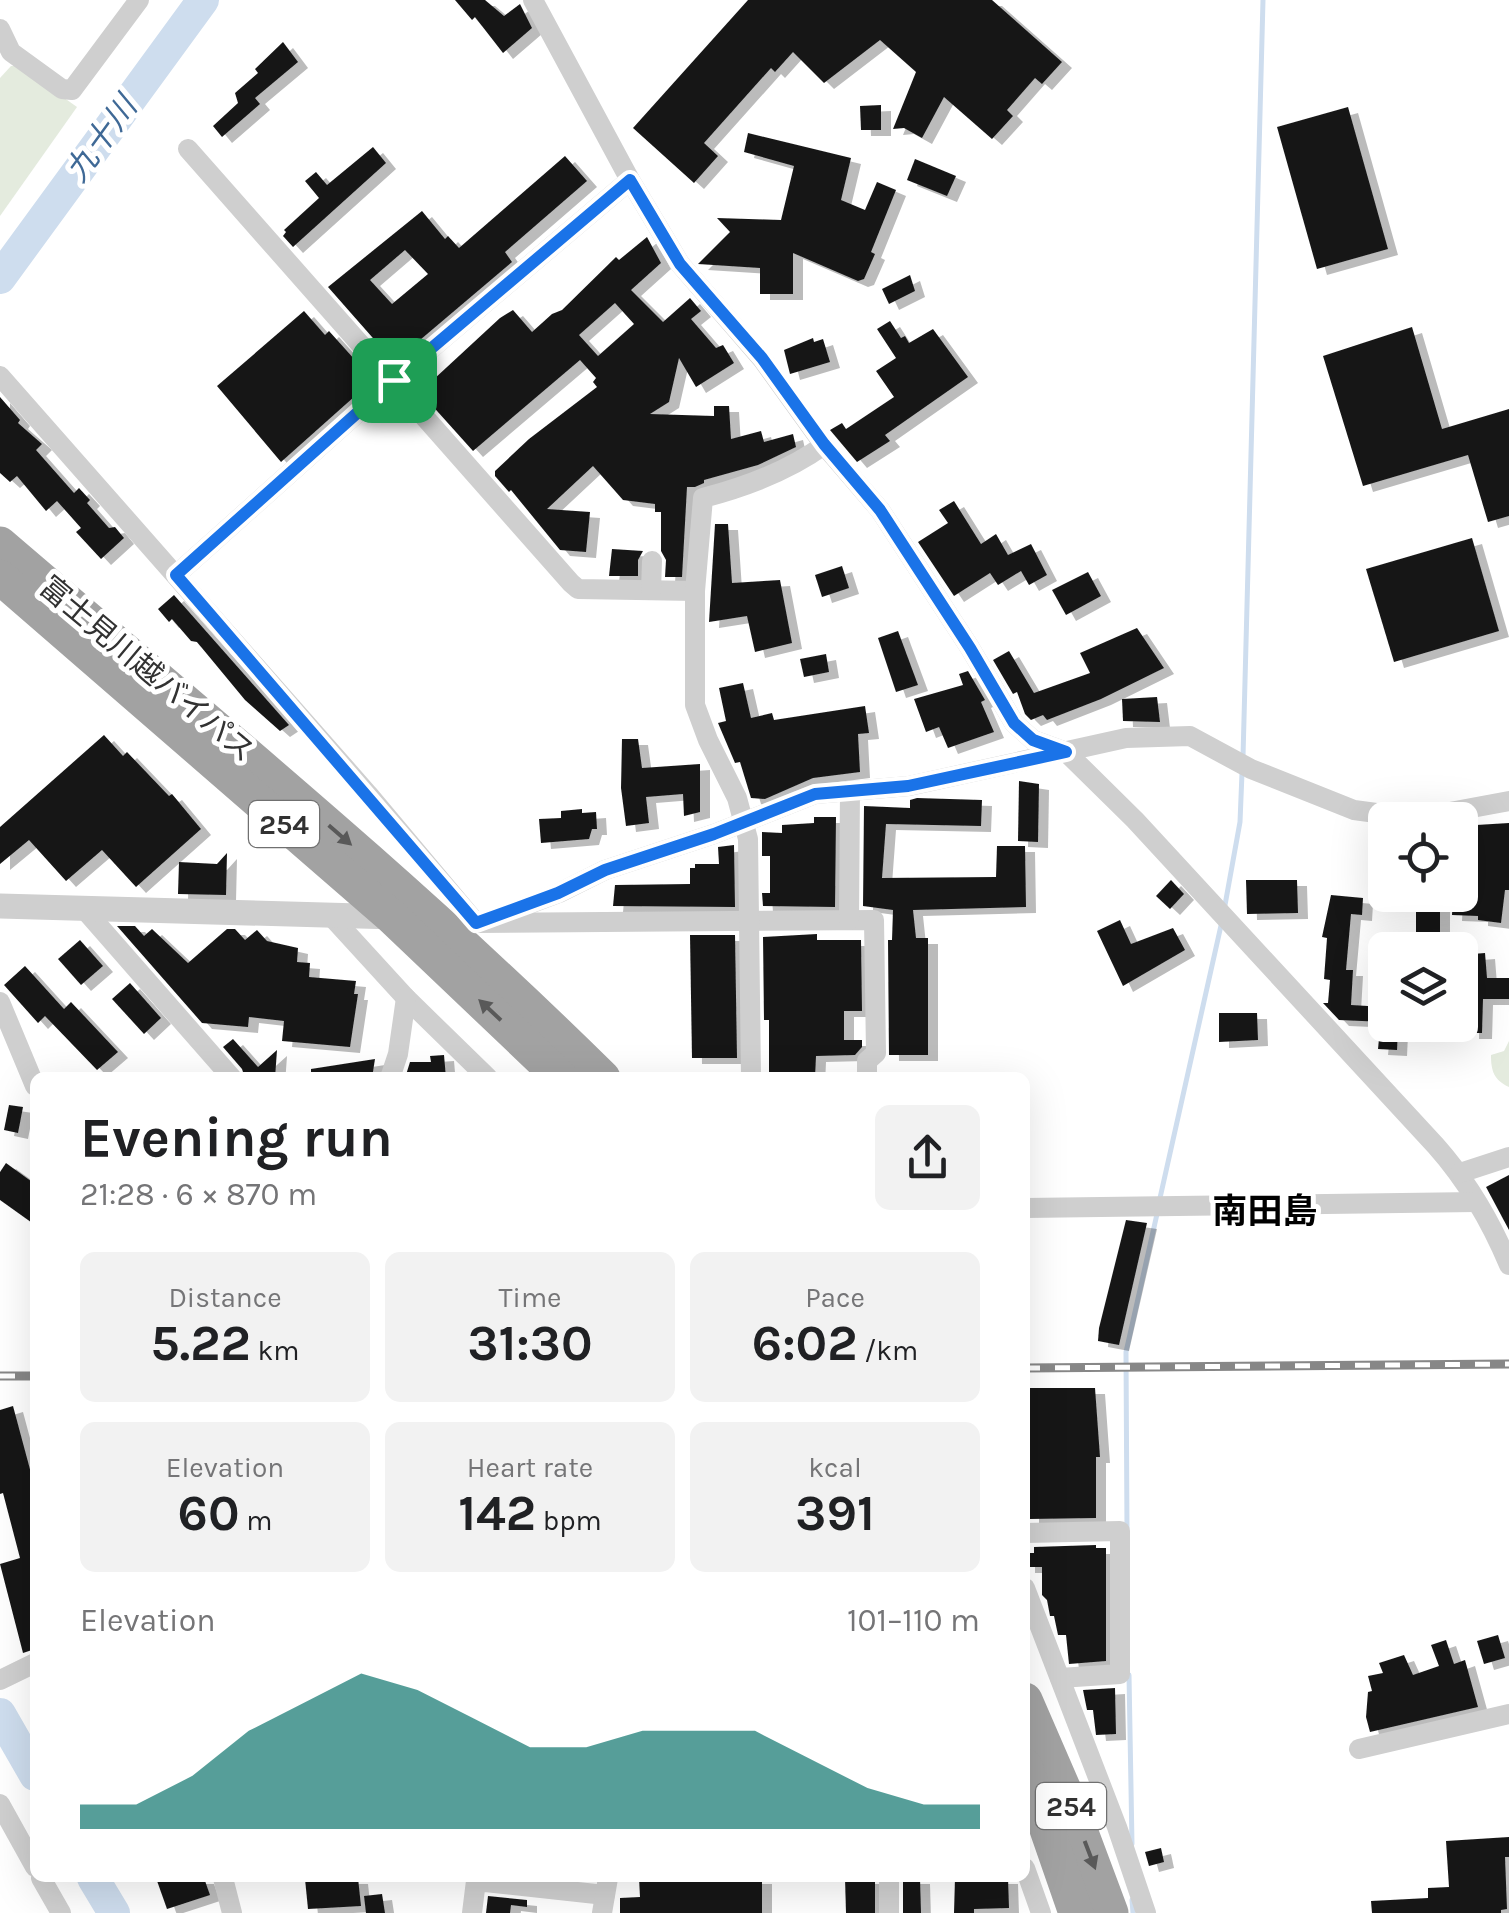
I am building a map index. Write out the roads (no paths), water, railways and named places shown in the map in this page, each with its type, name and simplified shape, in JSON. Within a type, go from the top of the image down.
[{"type":"highway","name":"富士見川越バイパス","points":[[0,544],[484,961],[598,1072]]},
{"type":"highway","name":"富士見川越バイパス","points":[[0,578],[392,917],[555,1072]]},
{"type":"highway","name":"254","points":[[1030,1712],[1112,1913]]},
{"type":"highway","name":"254","points":[[1030,1780],[1076,1913]]},
{"type":"street","points":[[0,29],[6,58],[62,89],[72,90],[139,0]]},
{"type":"street","points":[[533,0],[680,264],[762,358],[824,444],[880,510],[1014,723],[1033,740],[1066,752],[1134,820],[1460,1174],[1494,1229],[1509,1265]]},
{"type":"street","points":[[188,149],[571,583],[578,588],[695,591]]},
{"type":"street","points":[[176,575],[394,380],[630,180]]},
{"type":"street","points":[[0,376],[476,923]]},
{"type":"street","points":[[751,1072],[748,839],[695,705],[695,591],[704,498],[806,458],[824,444]]},
{"type":"street","points":[[651,590],[652,561]]},
{"type":"street","points":[[476,923],[558,893],[605,870],[815,794],[908,786],[1126,738],[1190,736],[1251,769],[1354,810],[1391,815],[1439,814],[1509,801]]},
{"type":"street","points":[[849,920],[850,790]]},
{"type":"street","points":[[0,906],[476,923],[874,920],[876,1053],[867,1061],[867,1072]]},
{"type":"street","points":[[84,909],[227,1072]]},
{"type":"street","points":[[331,916],[406,998],[482,1072]]},
{"type":"street","points":[[392,1072],[406,998]]},
{"type":"street","points":[[0,1002],[30,1074]]},
{"type":"street","points":[[1460,1174],[1509,1157]]},
{"type":"street","points":[[1030,1208],[1476,1202]]},
{"type":"street","points":[[1030,1533],[1120,1531],[1120,1674],[1060,1678]]},
{"type":"street","points":[[1030,1601],[1146,1913]]},
{"type":"street","points":[[6,1676],[30,1665]]},
{"type":"street","points":[[1359,1750],[1509,1714]]},
{"type":"street","points":[[0,1804],[30,1858]]},
{"type":"street","points":[[1030,1881],[1042,1913]]},
{"type":"street","points":[[43,1882],[61,1913]]},
{"type":"street","points":[[224,1882],[232,1913]]},
{"type":"street","points":[[472,1913],[476,1882]]},
{"type":"street","points":[[485,1882],[605,1895]]},
{"type":"street","points":[[889,1882],[889,1913]]},
{"type":"waterway","name":"九十川","points":[[0,278],[203,0]]},
{"type":"waterway","points":[[1243,757],[1263,0]]},
{"type":"waterway","points":[[1225,905],[1240,822],[1242,773]]},
{"type":"waterway","points":[[1160,1198],[1222,921]]},
{"type":"waterway","points":[[1127,1529],[1126,1352],[1157,1214]]},
{"type":"waterway","points":[[1129,1675],[1132,1844]]},
{"type":"waterway","name":"九十川","points":[[0,1714],[30,1766]]},
{"type":"waterway","name":"九十川","points":[[95,1882],[114,1913]]},
{"type":"waterway","points":[[1132,1900],[1133,1913]]},
{"type":"railway","points":[[1030,1368],[1509,1364]]},
{"type":"railway","points":[[0,1376],[30,1376]]},
{"type":"district","name":"南田島","points":[[1265,1211]]}]
